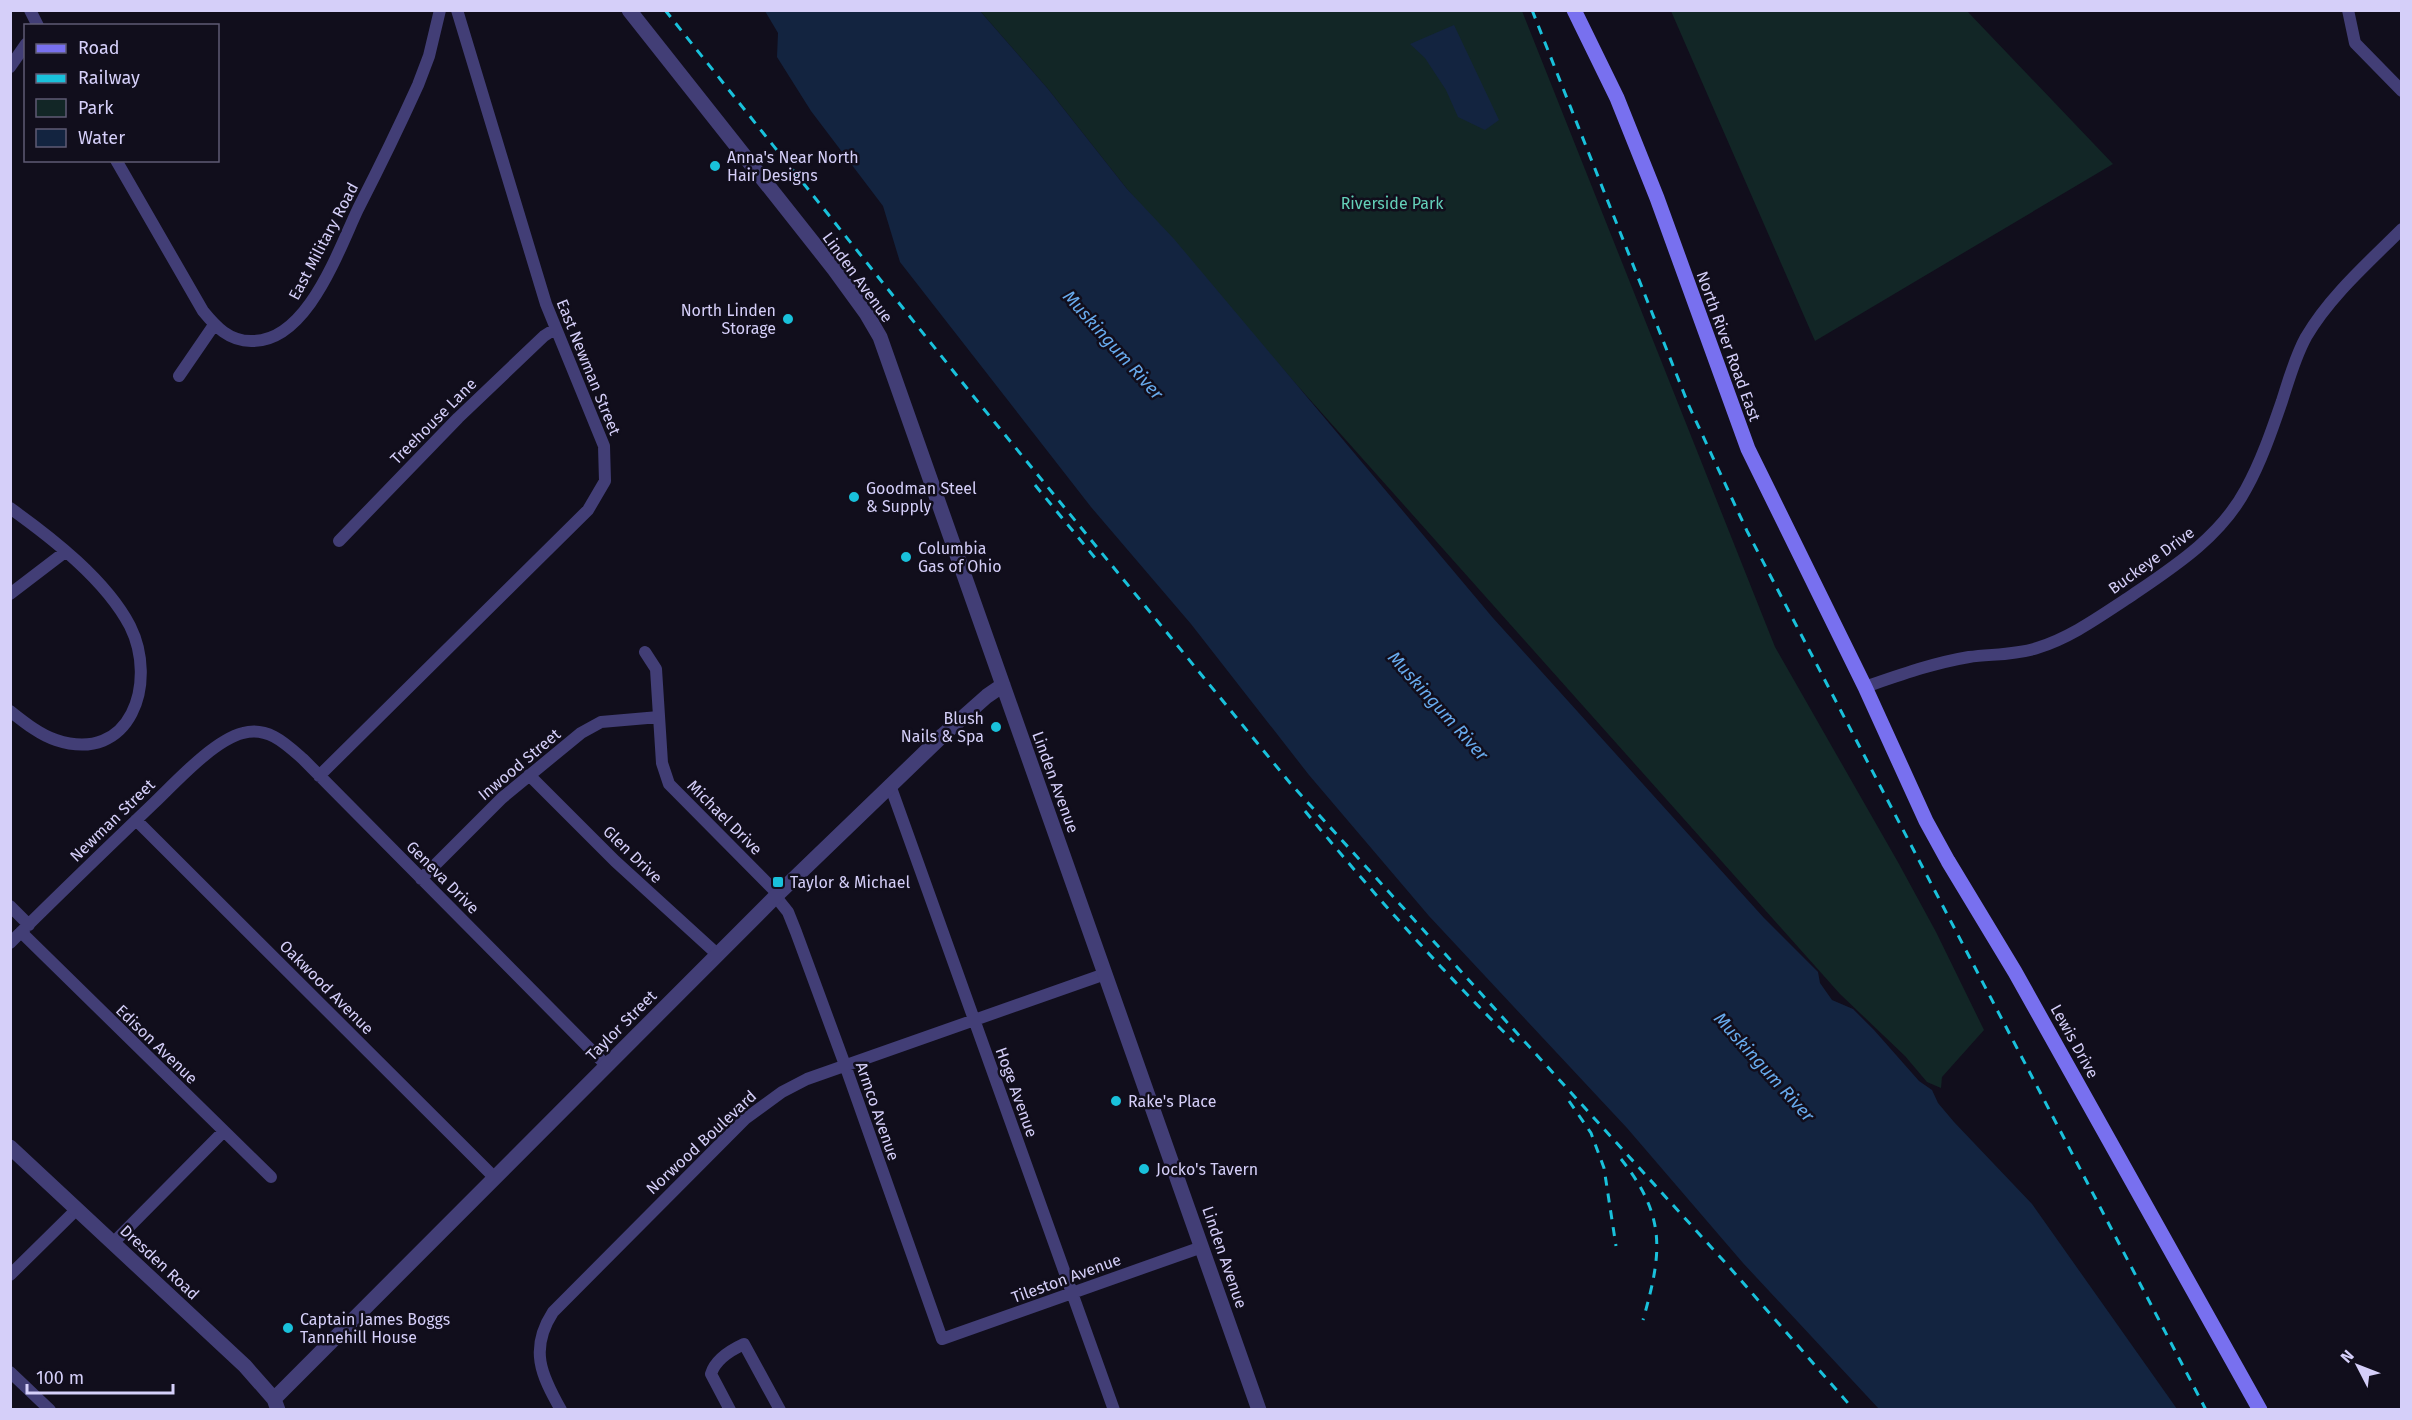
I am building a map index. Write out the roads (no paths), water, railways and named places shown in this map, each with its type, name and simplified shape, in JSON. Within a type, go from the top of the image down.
[{"type":"main road","name":"North River Road East","points":[[1574,10],[1622,110],[1748,449],[1865,687]]},
{"type":"main road","name":"Lewis Drive","points":[[1865,687],[1926,820],[1948,861],[2015,972],[2260,1410]]},
{"type":"street","points":[[30,10],[37,24]]},
{"type":"street","name":"East Military Road","points":[[117,162],[186,283],[214,325],[238,339],[259,341],[269,339],[293,324],[312,301],[418,85],[429,56],[440,10]]},
{"type":"street","name":"East Newman Street","points":[[319,776],[588,510],[600,493],[606,474],[604,446],[555,329],[533,266],[457,10]]},
{"type":"street","name":"Linden Avenue","points":[[628,10],[860,304],[880,337],[1259,1410]]},
{"type":"street","points":[[2348,10],[2355,43],[2402,92]]},
{"type":"street","points":[[10,67],[24,47]]},
{"type":"street","name":"Buckeye Drive","points":[[1865,687],[1926,666],[1968,657],[2034,649],[2053,642],[2088,624],[2189,555],[2210,537],[2236,506],[2247,488],[2275,420],[2294,361],[2306,337],[2349,282],[2402,229]]},
{"type":"street","points":[[179,376],[214,325]]},
{"type":"street","name":"Treehouse Lane","points":[[339,540],[458,418],[544,336],[555,329]]},
{"type":"street","points":[[10,508],[66,552],[99,583],[121,612],[134,637],[140,662],[139,699],[134,713],[116,733],[90,744],[65,742],[45,735],[10,711]]},
{"type":"street","points":[[10,594],[66,552]]},
{"type":"street","name":"Michael Drive","points":[[645,652],[656,669],[662,764],[669,784],[777,896]]},
{"type":"street","name":"Taylor Street","points":[[276,1404],[717,954],[890,785],[987,696],[1003,685]]},
{"type":"street","name":"Inwood Street","points":[[421,879],[479,820],[529,775],[594,724],[624,718],[659,717]]},
{"type":"street","name":"Geneva Drive","points":[[245,732],[262,732],[275,736],[292,749],[606,1065]]},
{"type":"street","name":"Newman Street","points":[[10,943],[190,769],[221,744],[245,732]]},
{"type":"street","name":"Glen Drive","points":[[529,775],[615,861],[717,954]]},
{"type":"street","name":"Hoge Avenue","points":[[890,785],[1114,1410]]},
{"type":"street","name":"Oakwood Avenue","points":[[136,820],[495,1178]]},
{"type":"street","name":"Armco Avenue","points":[[777,896],[788,912],[845,1065],[942,1339]]},
{"type":"street","name":"Edison Avenue","points":[[10,906],[25,928],[223,1132],[271,1177]]},
{"type":"street","name":"Norwood Boulevard","points":[[561,1410],[545,1383],[539,1353],[540,1338],[553,1312],[756,1109],[807,1079],[1105,974]]},
{"type":"street","points":[[113,1243],[223,1132]]},
{"type":"street","name":"Dresden Road","points":[[10,1147],[245,1366],[276,1404]]},
{"type":"street","points":[[10,1275],[77,1209]]},
{"type":"street","name":"Tileston Avenue","points":[[942,1339],[1202,1247]]},
{"type":"street","points":[[730,1410],[711,1374],[713,1366],[733,1349],[744,1344],[780,1410]]},
{"type":"street","points":[[10,1371],[50,1410]]},
{"type":"water","name":"Muskingum River","points":[[765,11],[980,11],[1048,89],[1127,189],[1174,239],[1493,618],[1764,918],[1818,972],[1820,983],[1832,1000],[1853,1009],[1874,1030],[1919,1081],[1932,1090],[1938,1103],[1954,1122],[2032,1204],[2177,1409],[1879,1409],[1743,1263],[1627,1128],[1429,916],[1309,775],[1191,624],[1091,507],[900,262],[883,206],[811,111],[777,57],[778,33]]},
{"type":"water","points":[[1454,25],[1499,120],[1485,130],[1458,117],[1446,90],[1425,58],[1410,44]]},
{"type":"railway","points":[[665,10],[974,397],[1290,783],[1731,1269],[1854,1410]]},
{"type":"railway","points":[[1532,10],[1689,406],[1747,531],[2206,1410]]},
{"type":"railway","points":[[1035,485],[1096,559]]},
{"type":"railway","points":[[1305,811],[1406,929],[1514,1042]]},
{"type":"railway","points":[[1569,1101],[1591,1133],[1604,1168],[1616,1246]]},
{"type":"railway","points":[[1621,1159],[1647,1199],[1656,1236],[1657,1255],[1654,1275],[1643,1320]]},
{"type":"place","name":"Anna's Near North Hair Designs","points":[[715,166]]},
{"type":"place","name":"North Linden Storage","points":[[788,319]]},
{"type":"place","name":"Goodman Steel & Supply","points":[[854,497]]},
{"type":"place","name":"Columbia Gas of Ohio","points":[[906,557]]},
{"type":"place","name":"Blush Nails & Spa","points":[[996,727]]},
{"type":"place","name":"Taylor & Michael","points":[[778,882]]},
{"type":"place","name":"Rake's Place","points":[[1116,1101]]},
{"type":"place","name":"Jocko's Tavern","points":[[1144,1169]]},
{"type":"place","name":"Captain James Boggs Tannehill House","points":[[288,1328]]},
{"type":"park label","name":"Riverside Park","points":[[1392,203]]}]
